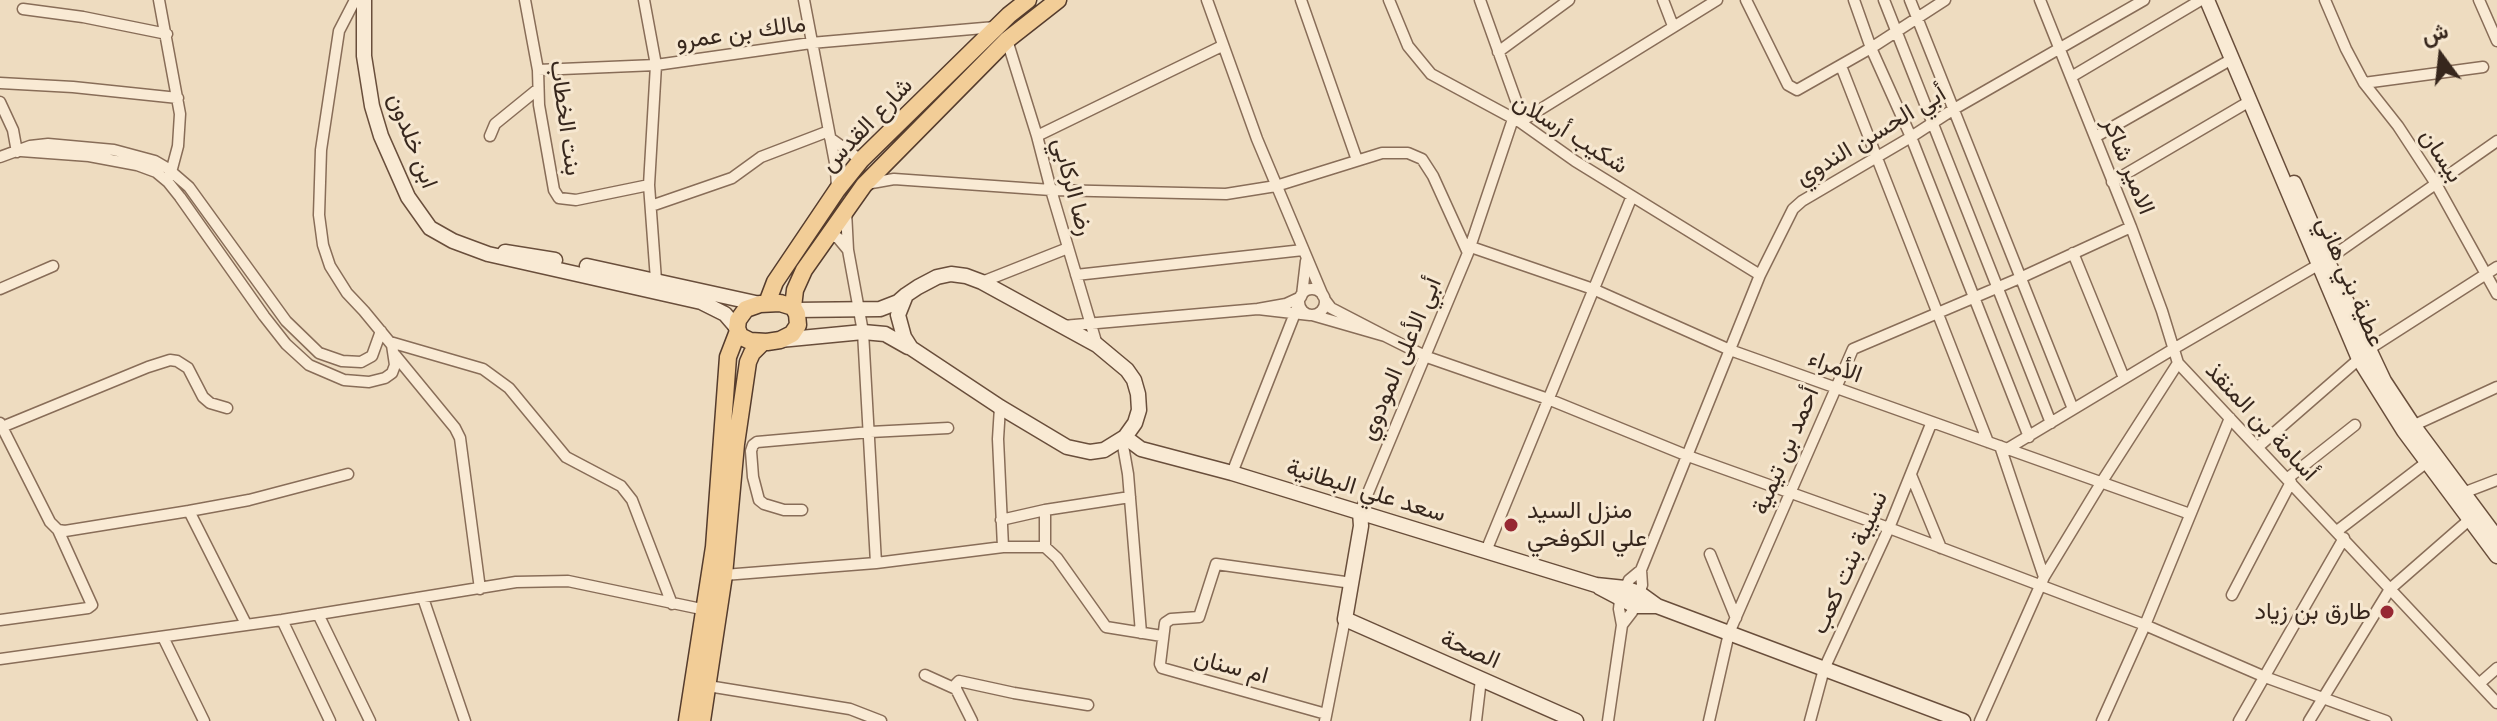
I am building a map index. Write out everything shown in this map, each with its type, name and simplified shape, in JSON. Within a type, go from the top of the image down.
[{"type":"main road","name":"ابن خلدون","points":[[364,0],[364,56],[372,106],[381,136],[408,197],[430,228],[453,241],[488,254],[654,286]]},
{"type":"main road","name":"شارع القدس","points":[[764,304],[772,287],[837,190],[861,160],[1028,0]]},
{"type":"main road","points":[[687,721],[706,610],[734,394],[752,353],[796,330],[798,320],[794,309],[798,282],[828,234],[864,185],[1004,21],[1058,0]]},
{"type":"main road","name":"عطية بني هاني","points":[[2207,0],[2364,354],[2427,462],[2497,556]]},
{"type":"main road","points":[[2216,0],[2322,263]]},
{"type":"main road","points":[[951,274],[966,276],[1097,345],[1127,370],[1134,380],[1139,410],[1135,423],[1123,438],[1104,450],[1077,450],[1000,407],[885,334],[863,332],[771,341],[744,339],[717,309],[654,286],[764,304],[785,304],[794,309],[860,310],[891,306],[937,277],[951,274]]},
{"type":"main road","points":[[906,295],[898,315],[904,337],[911,348]]},
{"type":"main road","points":[[702,721],[724,575],[734,394],[728,357],[738,320],[746,309],[764,304]]},
{"type":"main road","points":[[2408,428],[2497,538]]},
{"type":"main road","name":"سعد علي البطانية","points":[[1123,438],[1141,449],[1232,473],[1630,597]]},
{"type":"main road","name":"أبي الأعلى المودوي","points":[[1345,619],[1361,526],[1360,512]]},
{"type":"main road","points":[[1630,597],[1963,721]]},
{"type":"main road","name":"الصحة","points":[[1345,619],[1576,721]]},
{"type":"street","points":[[159,0],[178,98],[178,146],[170,177]]},
{"type":"street","points":[[355,0],[339,31],[321,150],[319,215],[323,245],[330,266],[347,293],[390,342],[395,354],[460,438],[480,589]]},
{"type":"street","name":"بنت الخطاب","points":[[525,0],[538,70],[539,105],[554,190],[559,198],[576,200],[649,185]]},
{"type":"street","points":[[644,0],[656,65],[649,185],[654,286]]},
{"type":"street","points":[[804,0],[830,135],[837,190]]},
{"type":"street","points":[[1207,0],[1276,186],[1331,308],[1427,357],[1548,399],[1688,456],[2042,582],[2265,677],[2386,721]]},
{"type":"street","points":[[1301,0],[1357,160]]},
{"type":"street","name":"شكيب أرسلان","points":[[1389,0],[1408,46],[1422,66],[1446,83],[1519,120],[1575,161],[1760,275]]},
{"type":"street","points":[[1480,0],[1519,120],[1597,76],[1717,0]]},
{"type":"street","points":[[1498,52],[1569,0]]},
{"type":"street","points":[[1663,0],[1673,26]]},
{"type":"street","points":[[1746,0],[1792,88],[1800,89],[1945,0]]},
{"type":"street","points":[[1854,0],[2029,437]]},
{"type":"street","points":[[1884,0],[2051,423]]},
{"type":"street","points":[[1910,0],[2073,409]]},
{"type":"street","name":"الامير شاكر","points":[[2040,0],[2131,227],[2178,363]]},
{"type":"street","name":"أبي الحسن الندوي","points":[[1608,721],[1622,625],[1630,597],[1642,585],[1641,570],[1760,275],[1785,221],[1796,205],[2059,47],[2144,0]]},
{"type":"street","points":[[2071,77],[2201,0]]},
{"type":"street","name":"بيسان","points":[[2325,0],[2364,83],[2398,126],[2436,184],[2497,294]]},
{"type":"street","points":[[2479,0],[2497,41]]},
{"type":"street","points":[[23,9],[167,34]]},
{"type":"street","name":"مالك بن عمرو","points":[[538,70],[656,65],[1004,21]]},
{"type":"street","name":"رضا الركابي","points":[[1004,21],[1097,345]]},
{"type":"street","points":[[1037,136],[1222,46]]},
{"type":"street","points":[[2095,137],[2232,59]]},
{"type":"street","points":[[1841,66],[1988,442]]},
{"type":"street","points":[[2364,83],[2483,67]]},
{"type":"street","points":[[0,83],[178,98]]},
{"type":"street","points":[[490,136],[495,124],[538,89]]},
{"type":"street","points":[[2112,182],[2250,101]]},
{"type":"street","points":[[0,102],[19,152]]},
{"type":"street","name":"أبي الأعلى المودوي","points":[[1360,512],[1427,357],[1519,120]]},
{"type":"street","points":[[830,135],[861,160]]},
{"type":"street","points":[[651,206],[732,178],[761,157],[830,135]]},
{"type":"street","points":[[2042,582],[2004,448],[2029,437],[2322,263],[2497,141]]},
{"type":"street","points":[[0,157],[30,146],[48,144],[114,150],[155,161],[170,177],[264,316],[286,344],[309,365],[344,380],[369,382],[392,373],[395,354]]},
{"type":"street","points":[[864,185],[894,179],[1051,190],[1226,194],[1276,186],[1382,153],[1408,153],[1422,159],[1433,176],[1469,250]]},
{"type":"street","points":[[170,177],[189,187],[286,321],[319,353],[342,361],[361,362],[372,356],[381,331]]},
{"type":"street","points":[[1486,551],[1632,196]]},
{"type":"street","points":[[846,208],[848,250],[863,332],[876,563]]},
{"type":"street","name":"أحمد بن تيمية","points":[[1709,721],[1729,633],[1853,349],[2131,227]]},
{"type":"street","points":[[828,234],[838,238],[848,250]]},
{"type":"street","points":[[982,282],[1068,248]]},
{"type":"street","name":"الأمراء","points":[[1469,250],[1593,289],[1730,350],[2190,514]]},
{"type":"street","points":[[2073,253],[2124,378]]},
{"type":"street","points":[[1076,275],[1305,254]]},
{"type":"street","points":[[1232,473],[1300,302],[1305,254]]},
{"type":"street","points":[[0,289],[53,266]]},
{"type":"street","points":[[2258,447],[2364,354],[2497,267]]},
{"type":"street","points":[[1063,326],[1258,309],[1300,302],[1313,290],[1324,298]]},
{"type":"street","points":[[1311,315],[1322,310],[1324,298]]},
{"type":"street","points":[[1258,309],[1300,302]]},
{"type":"street","points":[[1300,302],[1303,311],[1311,315],[1385,336]]},
{"type":"street","points":[[390,342],[483,369],[509,388],[566,457],[621,486],[632,500],[672,604]]},
{"type":"street","points":[[0,620],[92,605],[58,530],[50,522],[1,425],[170,360],[188,368],[203,397],[210,403],[227,408]]},
{"type":"street","name":"أسامة بن المنقذ","points":[[1980,721],[2042,582],[2178,363],[2497,703]]},
{"type":"street","points":[[2408,428],[2497,387]]},
{"type":"street","points":[[1000,407],[998,439],[1003,547]]},
{"type":"street","points":[[2102,721],[2230,418]]},
{"type":"street","name":"نسيبة بنت كعب","points":[[1810,721],[1824,669],[1889,528],[1931,424]]},
{"type":"street","points":[[2232,595],[2290,480],[2355,425]]},
{"type":"street","points":[[802,510],[784,510],[759,500],[751,451],[757,442],[948,428]]},
{"type":"street","points":[[1123,438],[1141,633]]},
{"type":"street","points":[[2239,721],[2340,534],[2427,462]]},
{"type":"street","points":[[58,530],[249,500],[348,474]]},
{"type":"street","points":[[1911,475],[1941,548]]},
{"type":"street","points":[[2463,493],[2497,480]]},
{"type":"street","points":[[1001,520],[1130,497]]},
{"type":"street","points":[[1045,510],[1045,547]]},
{"type":"street","points":[[189,511],[246,624]]},
{"type":"street","points":[[2309,721],[2390,589],[2469,520]]},
{"type":"street","points":[[724,575],[876,563],[1003,547],[1045,547],[1057,558],[1106,627],[1162,636]]},
{"type":"street","points":[[1710,554],[1736,618]]},
{"type":"street","name":"ام سنان","points":[[1326,717],[1165,670],[1160,664],[1162,636],[1166,620],[1199,617],[1216,564],[1352,583]]},
{"type":"street","points":[[0,659],[282,620],[516,582],[568,581],[706,610]]},
{"type":"street","points":[[423,598],[465,721]]},
{"type":"street","points":[[318,614],[370,721]]},
{"type":"street","points":[[1326,717],[1345,619]]},
{"type":"street","points":[[282,620],[330,721]]},
{"type":"street","points":[[163,637],[204,721]]},
{"type":"street","points":[[2480,683],[2497,668]]},
{"type":"street","points":[[925,675],[956,689]]},
{"type":"street","points":[[1476,721],[1481,679]]},
{"type":"street","points":[[972,721],[956,689],[959,681],[1088,705]]},
{"type":"street","points":[[708,686],[850,709],[876,720]]},
{"type":"place","name":"منزل السيد علي الكوفحي","points":[[1511,525]]},
{"type":"place","name":"طارق بن زياد","points":[[2387,612]]}]
